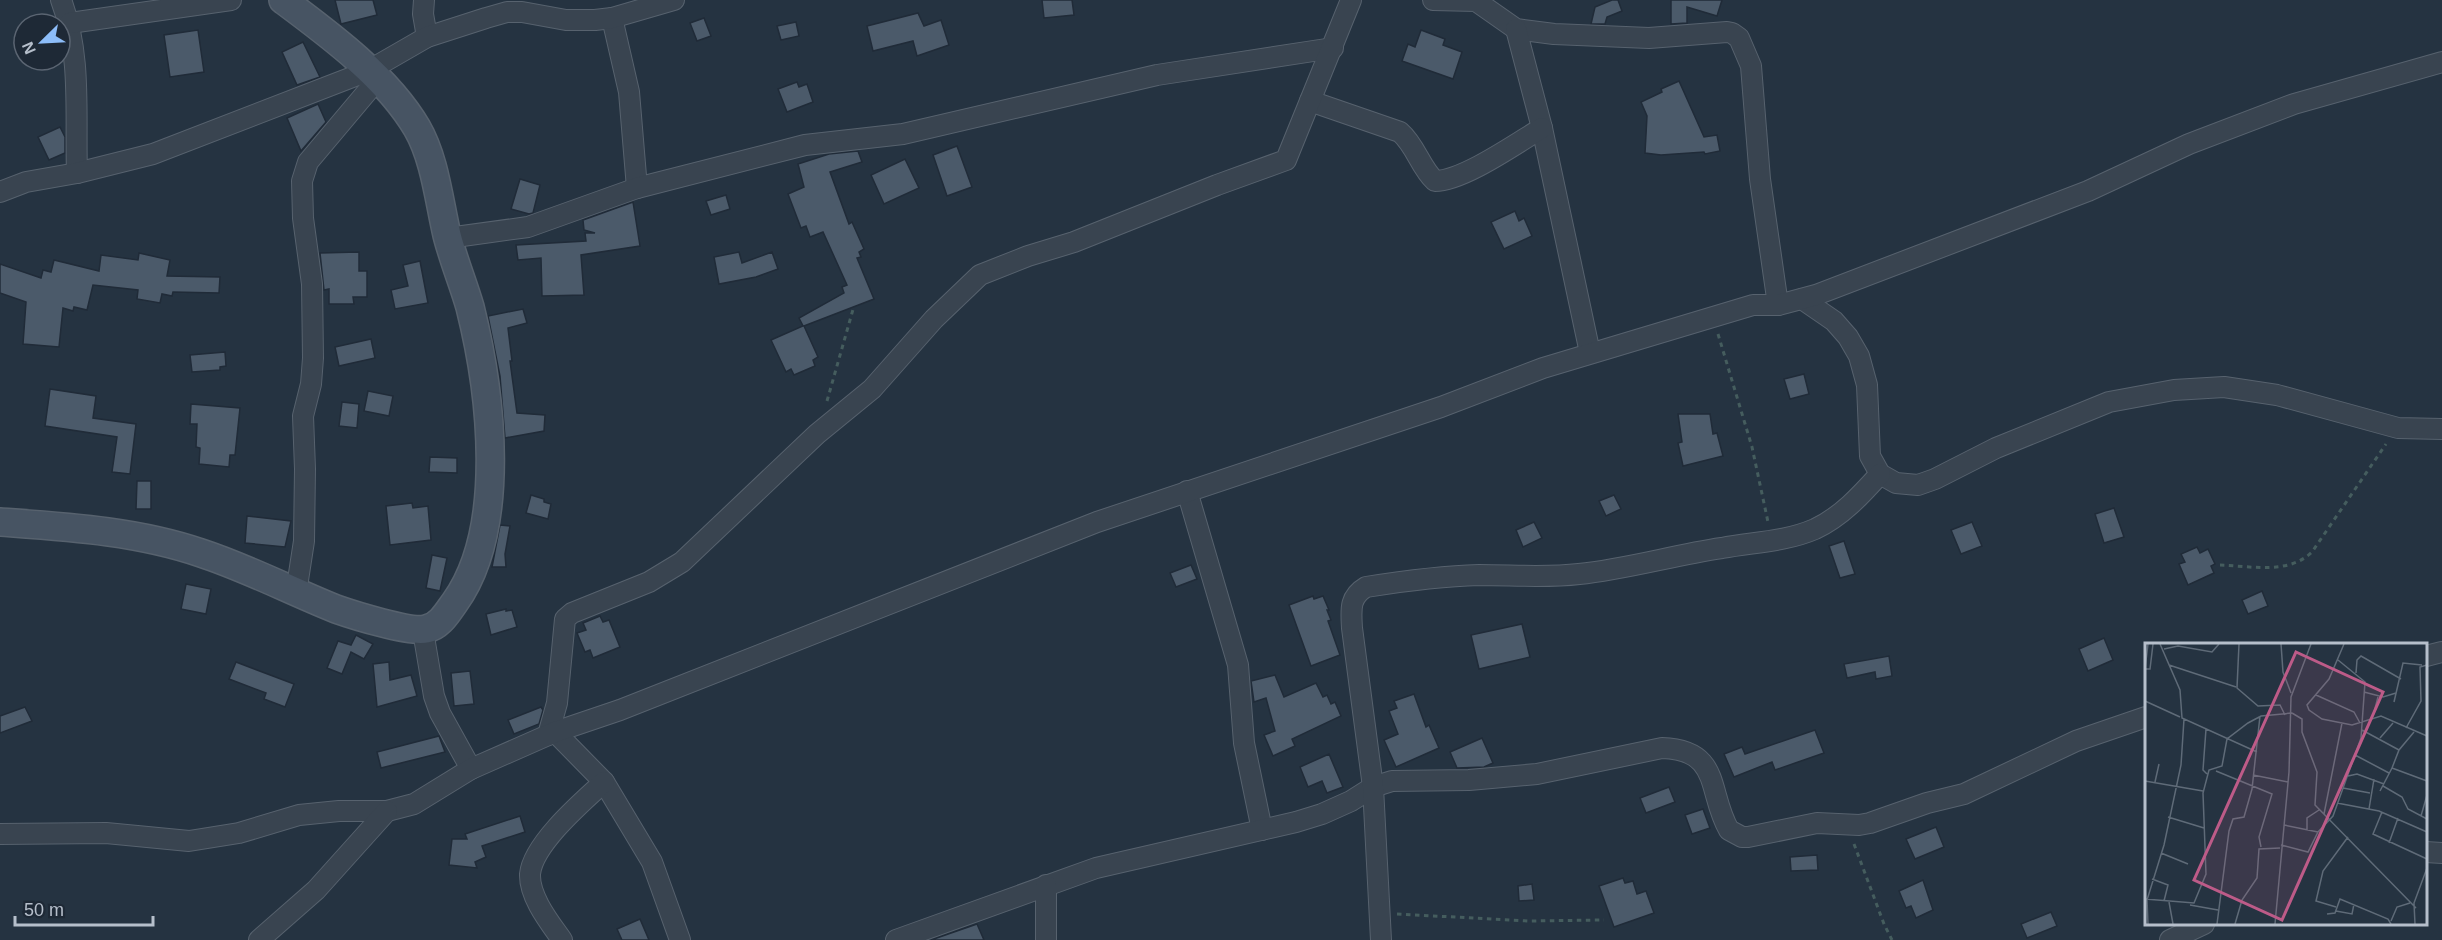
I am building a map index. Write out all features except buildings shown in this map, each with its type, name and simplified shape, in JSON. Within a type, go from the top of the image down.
[{"type":"street","points":[[72,23],[231,0]]},
{"type":"street","points":[[0,522],[103,531],[165,542],[203,553],[296,593],[362,618],[423,631],[440,623],[463,591],[483,540],[490,465],[487,397],[470,308],[448,238],[424,144],[417,128],[372,75],[332,37],[283,0]]},
{"type":"street","points":[[424,0],[423,14],[428,37]]},
{"type":"street","points":[[0,192],[26,182],[77,173],[153,154],[372,75],[428,37],[507,12],[522,12],[566,20],[612,18],[674,0]]},
{"type":"street","points":[[552,734],[565,619],[572,613],[649,582],[682,562],[818,434],[872,389],[934,319],[980,275],[1028,256],[1074,242],[1286,160],[1351,0]]},
{"type":"street","points":[[1433,0],[1476,1],[1516,29],[1596,38],[1649,39],[1727,32],[1736,35],[1744,47],[1751,66],[1760,179],[1778,304]]},
{"type":"street","points":[[612,18],[630,92],[636,188]]},
{"type":"street","points":[[1516,29],[1542,128],[1590,353]]},
{"type":"street","points":[[72,41],[77,85],[77,173]]},
{"type":"street","points":[[448,238],[528,227],[636,188],[805,145],[903,134],[1157,75],[1333,48]]},
{"type":"street","points":[[0,834],[106,833],[189,841],[239,833],[299,816],[339,811],[387,810],[414,804],[471,768],[552,734],[642,701],[1097,522],[1441,407],[1543,368],[1590,353],[1753,305],[1778,304],[1816,295],[2088,191],[2189,144],[2294,104],[2442,62]]},
{"type":"street","points":[[296,593],[304,541],[303,416],[311,384],[313,358],[312,284],[303,218],[302,181],[308,162],[372,75]]},
{"type":"street","points":[[1310,101],[1400,132],[1410,142],[1428,174],[1436,182],[1485,162],[1542,128]]},
{"type":"street","points":[[1802,299],[1834,321],[1848,337],[1859,356],[1867,385],[1870,456],[1880,474],[1896,483],[1918,485],[1935,479],[1996,448],[2079,413],[2127,397],[2174,390],[2224,387],[2277,395],[2398,428],[2442,429]]},
{"type":"street","points":[[1380,940],[1381,913],[1373,787],[1351,613],[1357,592],[1366,587],[1445,577],[1545,577],[1579,574],[1634,566],[1720,548],[1772,541],[1816,528],[1835,517],[1858,498],[1880,474]]},
{"type":"street","points":[[1187,491],[1238,665],[1244,743],[1262,830]]},
{"type":"street","points":[[423,631],[434,696],[440,713],[471,768]]},
{"type":"street","points":[[2427,656],[2442,652]]},
{"type":"street","points":[[896,940],[1096,868],[1322,814],[1351,801],[1373,787],[1392,781],[1469,780],[1538,774],[1662,748],[1678,748],[1694,755],[1705,765],[1714,782],[1726,825],[1737,835],[1748,837],[1817,823],[1870,823],[1927,803],[1964,794],[2068,744],[2145,717]]},
{"type":"street","points":[[552,734],[604,782],[652,862],[680,940]]},
{"type":"street","points":[[562,940],[545,916],[535,895],[530,874],[534,861],[565,819],[604,782]]},
{"type":"street","points":[[259,940],[316,890],[387,810]]},
{"type":"street","points":[[2427,852],[2442,853]]},
{"type":"street","points":[[1046,885],[1046,940]]},
{"type":"street","points":[[2170,940],[2202,925]]},
{"type":"path","points":[[818,434],[854,306]]},
{"type":"path","points":[[1713,318],[1752,447],[1772,541]]},
{"type":"path","points":[[2220,564],[2283,567],[2302,561],[2312,552],[2398,428]]},
{"type":"path","points":[[1847,824],[1865,876],[1892,940]]},
{"type":"path","points":[[1381,913],[1529,921],[1604,920]]}]
